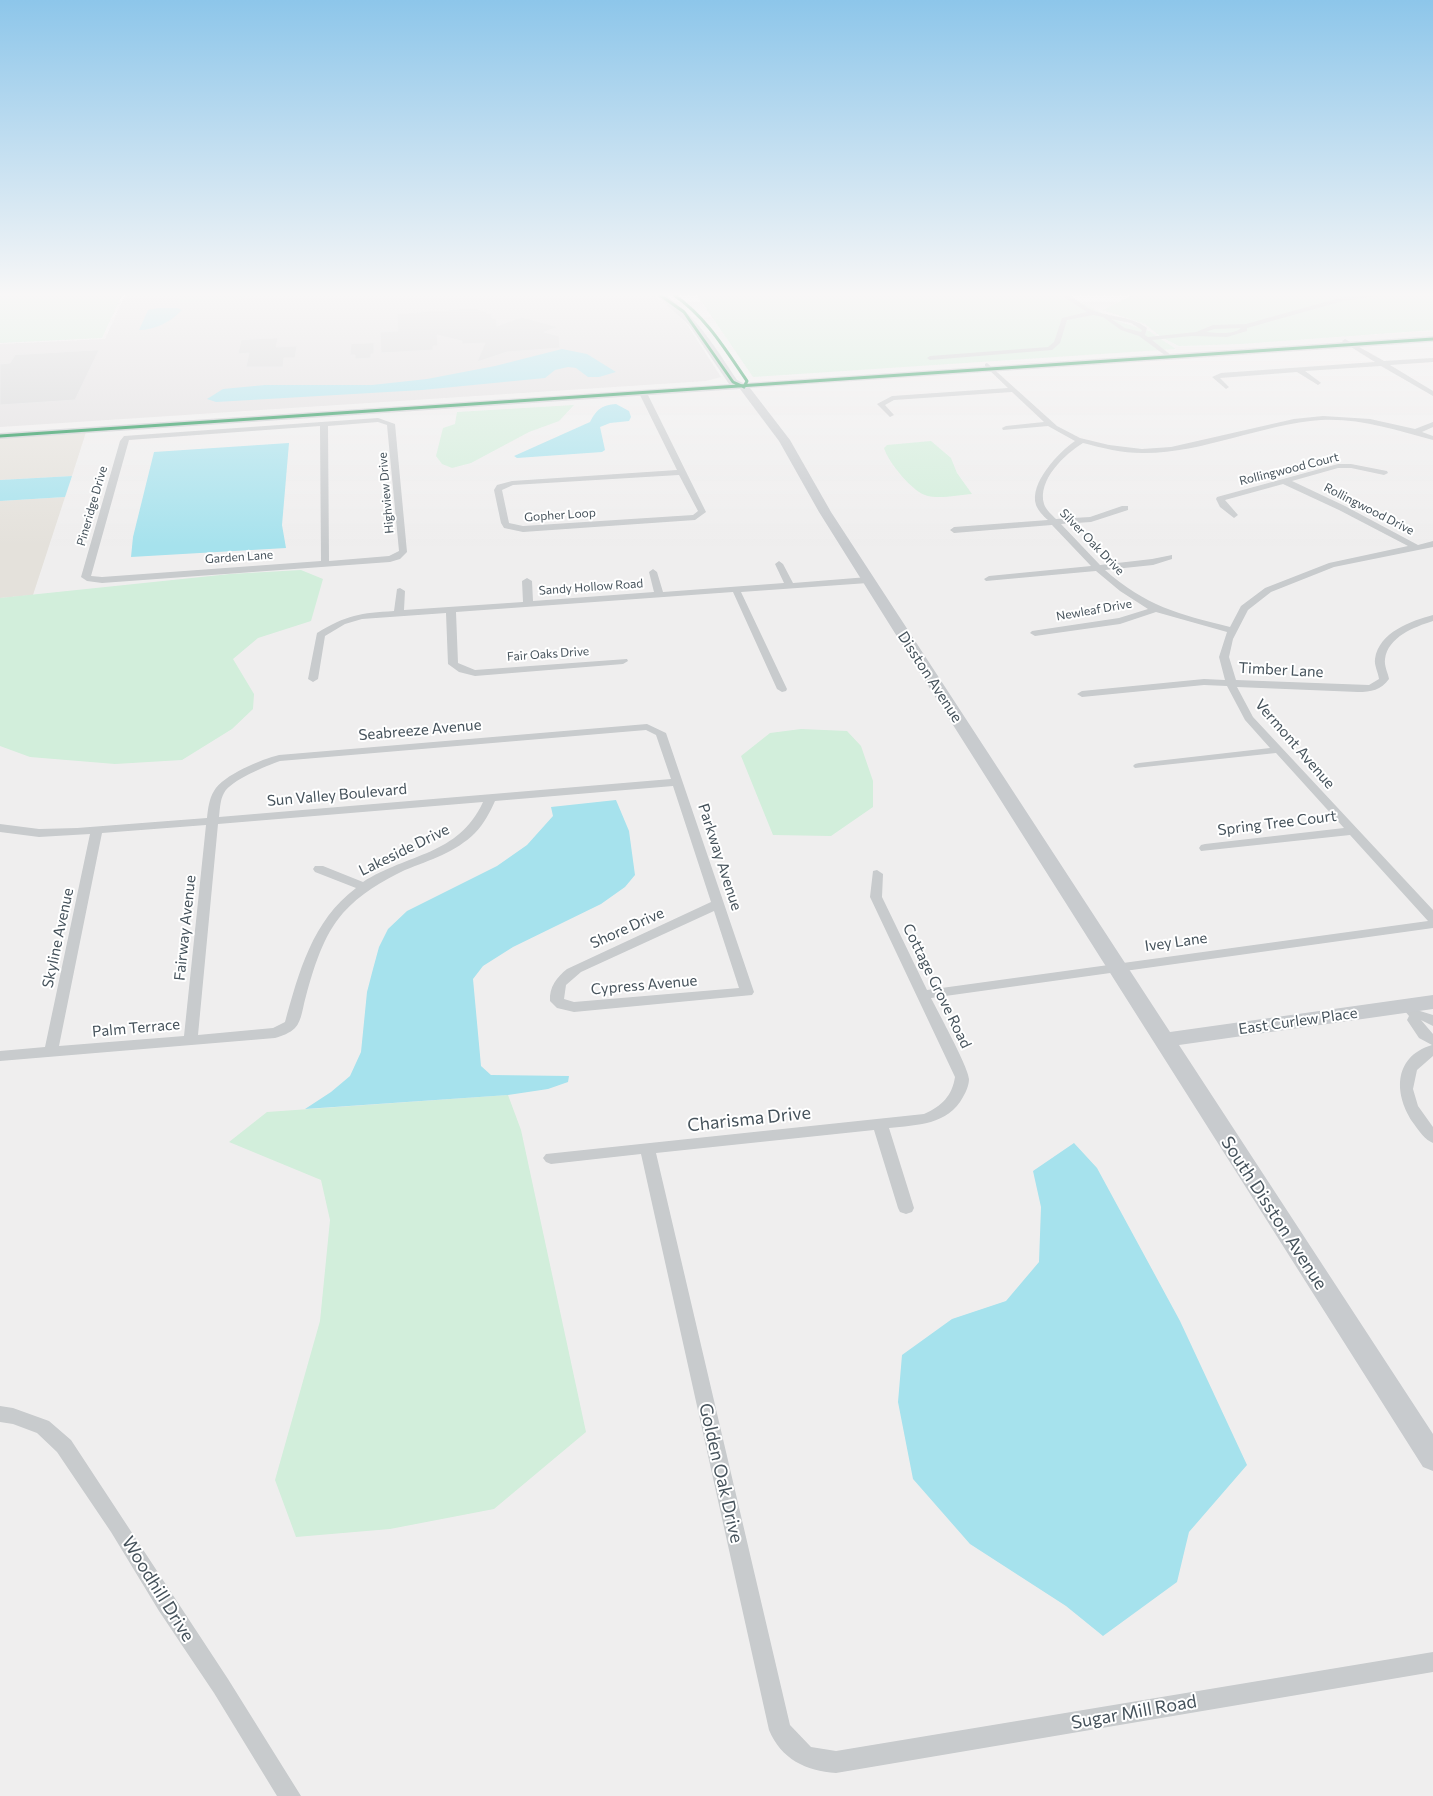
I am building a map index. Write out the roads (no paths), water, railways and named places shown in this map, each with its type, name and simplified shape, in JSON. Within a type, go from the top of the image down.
[{"type":"main road","points":[[738,379],[741,383]]},
{"type":"main road","points":[[739,379],[741,383]]},
{"type":"main road","points":[[0,430],[178,425],[806,379]]},
{"type":"main road","name":"Disston Avenue","points":[[741,383],[801,467],[825,512],[1116,967]]},
{"type":"main road","points":[[0,436],[644,393]]},
{"type":"street","points":[[1001,379],[1058,431],[1081,441],[1126,449],[1171,450],[1294,421],[1329,418],[1370,421],[1433,438]]},
{"type":"street","points":[[1216,379],[1226,387]]},
{"type":"street","points":[[1312,379],[1318,383]]},
{"type":"street","points":[[1407,379],[1433,394]]},
{"type":"street","points":[[644,393],[741,383]]},
{"type":"street","points":[[890,414],[880,404],[892,398],[1012,390]]},
{"type":"street","name":"Gopher Loop","points":[[644,393],[702,512],[695,517],[515,528],[507,526],[505,523],[498,490],[500,487],[512,483],[682,472]]},
{"type":"street","name":"Highview Drive","points":[[324,424],[378,420],[390,422],[403,552],[393,558]]},
{"type":"street","points":[[178,425],[324,424],[325,563]]},
{"type":"street","points":[[1006,428],[1049,424]]},
{"type":"street","points":[[1415,432],[1433,424]]},
{"type":"street","name":"Pineridge Drive","points":[[88,579],[86,573],[124,440],[178,425]]},
{"type":"street","name":"Silver Oak Drive","points":[[1081,441],[1059,457],[1040,491],[1040,506],[1096,568],[1122,590],[1156,609],[1232,630]]},
{"type":"street","name":"Rollingwood Court","points":[[1234,515],[1223,505],[1220,499],[1338,466],[1351,466],[1384,473]]},
{"type":"street","name":"Rollingwood Drive","points":[[1284,481],[1342,508],[1416,547]]},
{"type":"street","points":[[954,530],[1098,518],[1125,508]]},
{"type":"street","name":"Vermont Avenue","points":[[1433,544],[1332,565],[1289,580],[1268,590],[1244,608],[1232,630],[1224,657],[1231,683],[1246,714],[1433,918]]},
{"type":"street","points":[[989,579],[1153,562],[1168,557]]},
{"type":"street","name":"Garden Lane","points":[[88,579],[102,580],[393,558]]},
{"type":"street","points":[[779,564],[790,586]]},
{"type":"street","points":[[652,572],[659,595]]},
{"type":"street","name":"Sandy Hollow Road","points":[[313,679],[320,635],[338,624],[354,618],[399,613],[868,580]]},
{"type":"street","points":[[527,581],[528,604]]},
{"type":"street","points":[[736,590],[782,689]]},
{"type":"street","points":[[399,613],[400,591]]},
{"type":"street","name":"Newleaf Drive","points":[[1035,632],[1120,621],[1156,609]]},
{"type":"street","name":"Fair Oaks Drive","points":[[452,610],[453,664],[463,670],[475,672],[623,661]]},
{"type":"street","name":"Timber Lane","points":[[1082,694],[1190,683],[1358,689],[1378,685],[1384,679],[1380,662],[1382,653],[1395,635],[1408,627],[1433,618]]},
{"type":"street","name":"Seabreeze Avenue","points":[[212,821],[218,793],[224,786],[262,764],[279,758],[647,727],[662,733]]},
{"type":"street","name":"Parkway Avenue","points":[[662,733],[747,992]]},
{"type":"street","points":[[1139,766],[1277,750]]},
{"type":"street","name":"Sun Valley Boulevard","points":[[0,828],[51,833],[97,830],[678,782]]},
{"type":"street","name":"Lakeside Drive","points":[[275,1033],[291,1024],[304,978],[328,924],[340,909],[364,887],[386,874],[456,844],[477,826],[491,797]]},
{"type":"street","name":"Fairway Avenue","points":[[191,1039],[212,821]]},
{"type":"street","name":"Skyline Avenue","points":[[51,1051],[97,830]]},
{"type":"street","name":"Spring Tree Court","points":[[1205,848],[1352,831]]},
{"type":"street","points":[[319,869],[364,887]]},
{"type":"street","name":"Cottage Grove Road","points":[[877,874],[876,897],[962,1076],[959,1094],[948,1108]]},
{"type":"street","name":"Shore Drive","points":[[557,990],[563,979],[576,969],[718,904]]},
{"type":"street","name":"Ivey Lane","points":[[923,995],[1433,924]]},
{"type":"street","name":"South Disston Avenue","points":[[1116,967],[1433,1458]]},
{"type":"street","name":"Cypress Avenue","points":[[557,990],[557,1001],[562,1005],[574,1007],[747,992]]},
{"type":"street","name":"East Curlew Place","points":[[1163,1040],[1412,1011],[1433,1002]]},
{"type":"street","points":[[1412,1011],[1433,1021]]},
{"type":"street","points":[[1412,1011],[1414,1020],[1424,1035],[1433,1041]]},
{"type":"street","name":"Palm Terrace","points":[[0,1056],[275,1033]]},
{"type":"street","points":[[1433,1050],[1414,1062],[1406,1077],[1405,1092],[1415,1115],[1433,1137]]},
{"type":"street","name":"Charisma Drive","points":[[551,1158],[926,1119],[938,1115],[948,1108]]},
{"type":"street","points":[[880,1124],[906,1208]]},
{"type":"street","name":"Golden Oak Drive","points":[[647,1149],[780,1730],[801,1754],[816,1761],[836,1762]]},
{"type":"street","name":"Woodhill Drive","points":[[0,1414],[13,1416],[43,1427],[64,1446],[118,1526],[290,1796]]},
{"type":"street","name":"Sugar Mill Road","points":[[836,1762],[1433,1662]]},
{"type":"water","points":[[427,379],[537,379],[422,390],[216,402],[207,399],[223,389],[265,385],[372,385]]},
{"type":"water","points":[[616,404],[629,411],[631,417],[629,421],[610,423],[600,427],[605,450],[602,452],[517,458],[514,456],[590,422],[600,408]]},
{"type":"water","points":[[289,443],[282,525],[286,548],[131,557],[133,537],[154,452]]},
{"type":"water","points":[[72,476],[65,497],[0,501],[0,480]]},
{"type":"water","points":[[616,800],[629,831],[635,875],[625,887],[601,904],[513,947],[483,966],[473,979],[481,1066],[491,1075],[569,1076],[568,1082],[548,1089],[508,1095],[305,1109],[331,1092],[350,1076],[361,1052],[367,992],[379,947],[388,929],[407,911],[497,866],[527,845],[553,816],[551,807]]},
{"type":"water","points":[[1074,1143],[1097,1168],[1180,1321],[1247,1465],[1189,1532],[1177,1582],[1103,1636],[1066,1606],[970,1544],[913,1479],[898,1402],[902,1355],[952,1319],[1006,1301],[1039,1262],[1041,1207],[1033,1171]]}]
